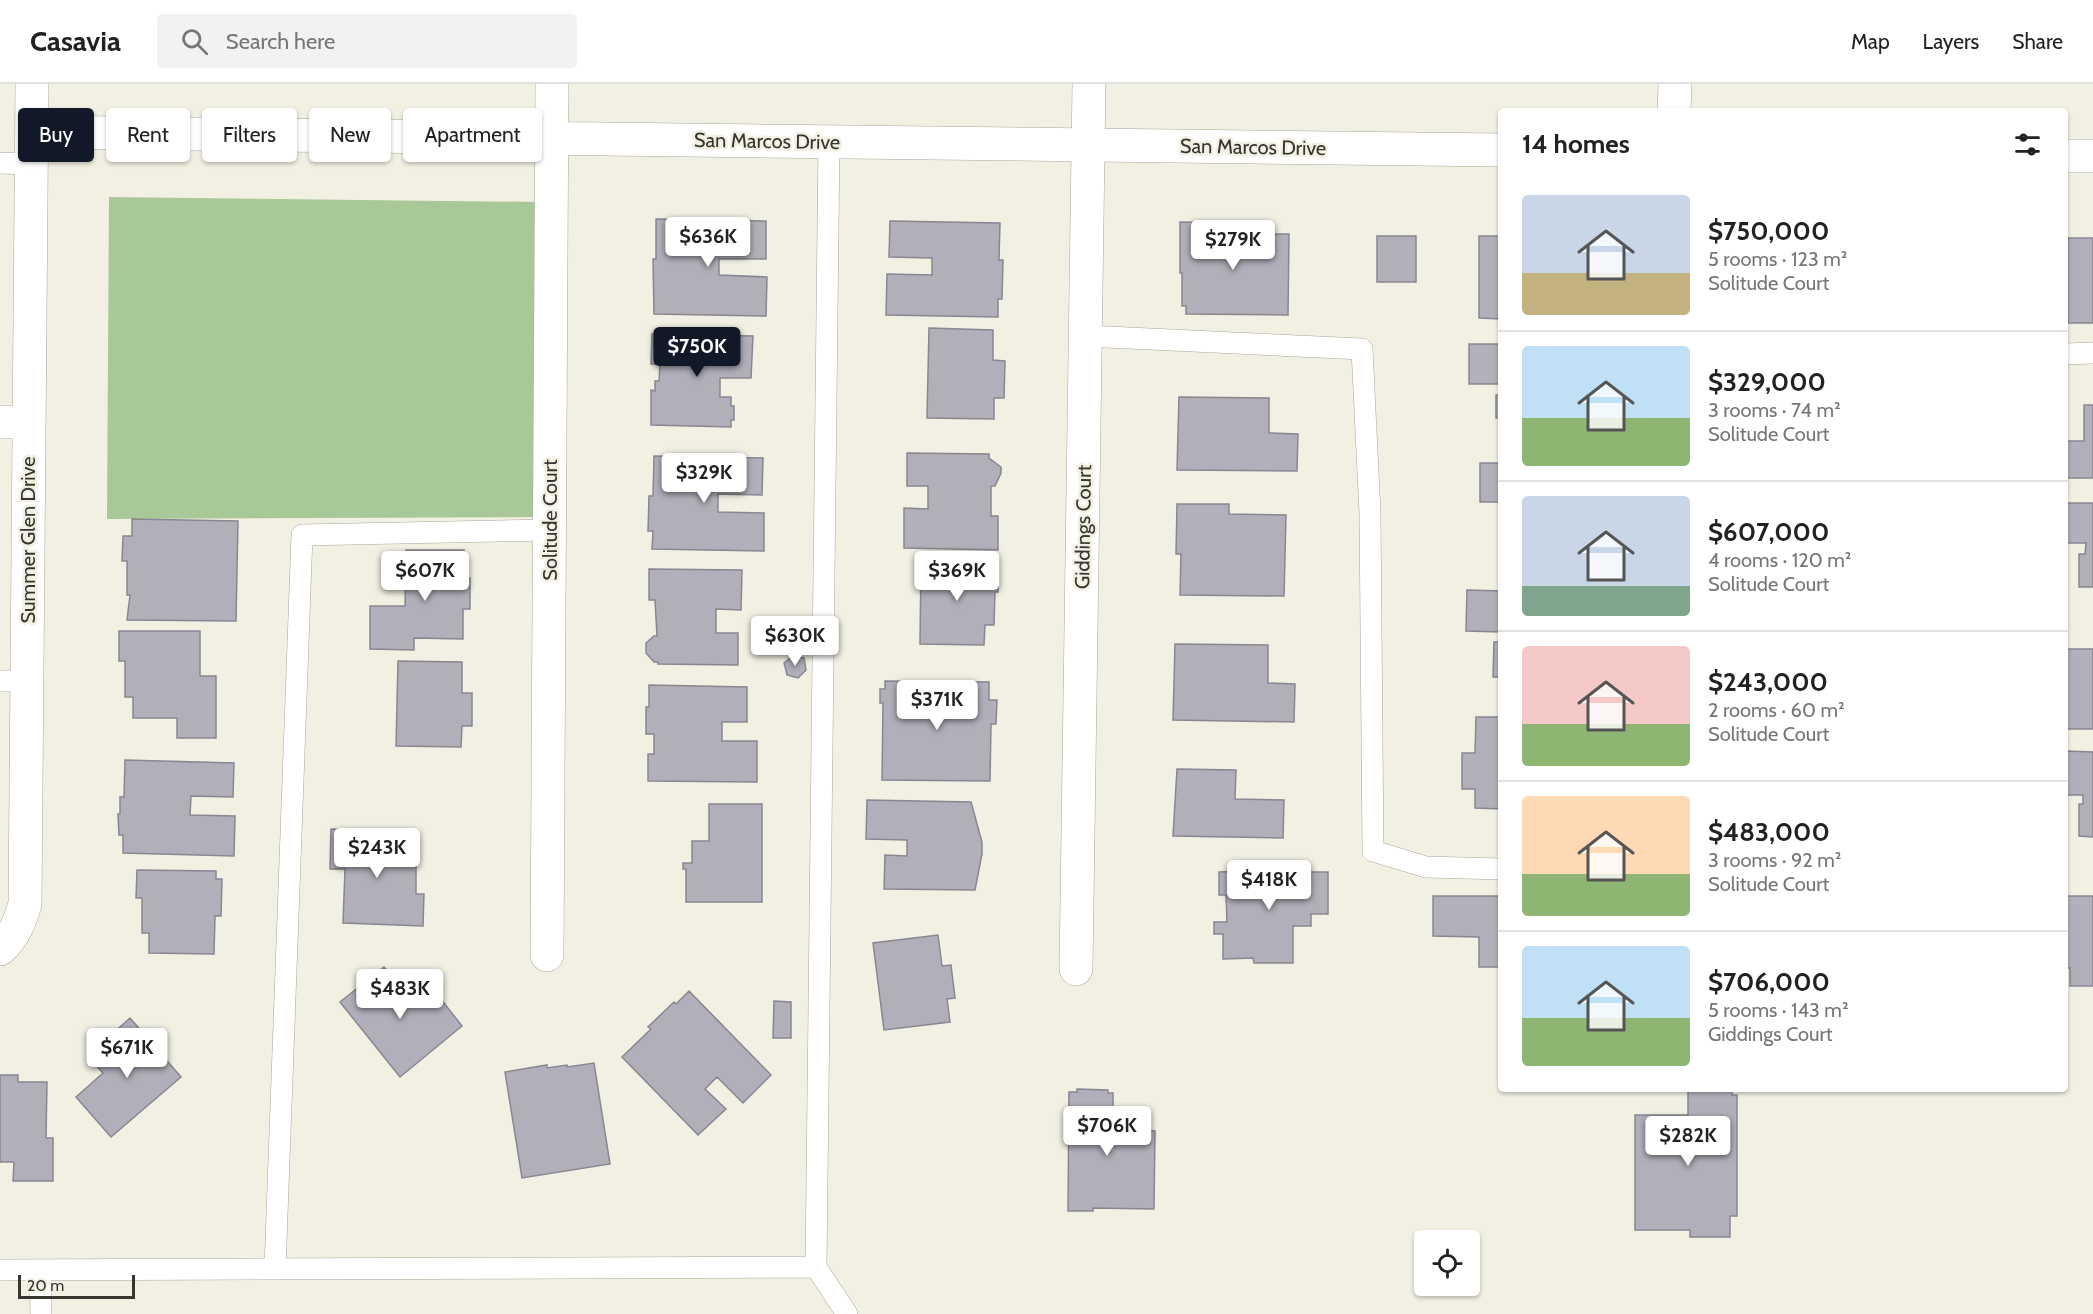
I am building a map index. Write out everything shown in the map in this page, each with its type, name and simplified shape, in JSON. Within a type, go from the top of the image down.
[{"type":"street","name":"Summer Glen Drive","points":[[28,108],[32,84]]},
{"type":"street","name":"Solitude Court","points":[[547,956],[552,84]]},
{"type":"street","name":"Giddings Court","points":[[1076,969],[1089,84]]},
{"type":"street","points":[[1674,108],[1675,84]]},
{"type":"street","name":"San Marcos Drive","points":[[94,151],[552,138],[1498,150]]},
{"type":"street","points":[[2068,156],[2093,156]]},
{"type":"street","name":"Summer Glen Drive","points":[[4,946],[19,924],[25,904],[14,681],[15,422],[21,162]]},
{"type":"lane","points":[[829,141],[816,1267],[847,1314]]},
{"type":"lane","points":[[1086,336],[1362,349],[1370,513],[1373,851],[1426,867],[1498,869]]},
{"type":"lane","points":[[2068,354],[2093,353]]},
{"type":"lane","points":[[275,1269],[302,535],[550,530]]},
{"type":"lane","points":[[0,1270],[816,1267]]},
{"type":"lane","points":[[40,1270],[41,1314]]},
{"type":"green space","points":[[109,197],[541,202],[540,517],[107,519]]},
{"type":"building","points":[[656,219],[766,221],[766,259],[719,259],[719,275],[767,277],[766,316],[654,314],[653,259],[656,259]]},
{"type":"building","points":[[890,221],[1000,223],[999,260],[1003,260],[1002,299],[998,299],[998,317],[886,315],[887,274],[932,275],[932,258],[889,257]]},
{"type":"building","points":[[1180,222],[1232,223],[1232,234],[1289,234],[1288,315],[1186,314],[1186,306],[1182,306]]},
{"type":"building","points":[[1377,236],[1416,236],[1416,282],[1377,282]]},
{"type":"building","points":[[1479,236],[1498,236],[1498,319],[1479,318]]},
{"type":"building","points":[[2068,238],[2093,238],[2093,323],[2068,323]]},
{"type":"building","points":[[929,328],[993,330],[993,360],[1005,361],[1004,398],[994,398],[994,419],[927,418]]},
{"type":"building","points":[[652,334],[753,336],[751,378],[720,378],[720,397],[731,397],[731,406],[734,406],[734,420],[731,420],[731,427],[651,425],[651,390],[655,391],[655,381],[659,381],[660,364],[651,364]]},
{"type":"building","points":[[1469,344],[1498,344],[1498,384],[1469,384]]},
{"type":"building","points":[[1496,395],[1498,395],[1498,418],[1496,418]]},
{"type":"building","points":[[1179,397],[1269,398],[1269,433],[1298,434],[1297,471],[1177,470]]},
{"type":"building","points":[[2084,405],[2093,405],[2093,478],[2068,478],[2068,441],[2084,441]]},
{"type":"building","points":[[907,453],[989,454],[989,458],[1001,467],[1001,473],[995,486],[991,486],[991,516],[998,516],[998,550],[904,548],[904,508],[928,509],[928,486],[907,486]]},
{"type":"building","points":[[654,456],[763,458],[762,495],[718,494],[718,512],[764,513],[764,551],[652,549],[653,531],[648,531],[649,496],[653,496]]},
{"type":"building","points":[[1480,463],[1498,463],[1498,502],[1480,502]]},
{"type":"building","points":[[2068,503],[2093,503],[2093,587],[2079,587],[2079,554],[2085,554],[2086,543],[2068,543]]},
{"type":"building","points":[[1177,504],[1229,504],[1229,514],[1286,515],[1284,596],[1180,595],[1181,554],[1176,554]]},
{"type":"building","points":[[132,519],[238,521],[236,621],[127,620],[130,595],[127,595],[127,561],[122,561],[123,536],[132,536]]},
{"type":"building","points":[[406,550],[464,550],[464,578],[470,578],[470,609],[463,609],[463,639],[414,638],[414,650],[370,649],[370,606],[405,606]]},
{"type":"building","points":[[921,562],[998,563],[998,592],[995,592],[994,625],[985,625],[984,645],[920,644]]},
{"type":"building","points":[[649,569],[742,570],[741,610],[716,609],[716,633],[738,633],[738,665],[658,664],[654,662],[646,653],[646,643],[657,636],[655,600],[649,600]]},
{"type":"building","points":[[1467,590],[1498,591],[1498,632],[1466,631]]},
{"type":"building","points":[[119,631],[200,631],[200,676],[216,676],[216,738],[177,738],[177,718],[133,718],[133,697],[125,697],[125,661],[119,661]]},
{"type":"building","points":[[1494,642],[1498,642],[1498,677],[1493,677]]},
{"type":"building","points":[[1175,644],[1268,645],[1268,683],[1295,684],[1294,722],[1173,720]]},
{"type":"building","points":[[2068,649],[2093,649],[2093,729],[2068,729]]},
{"type":"building","points":[[793,656],[804,658],[806,670],[798,678],[787,675],[784,663]]},
{"type":"building","points":[[398,661],[462,662],[462,693],[472,693],[472,726],[462,726],[461,747],[396,746]]},
{"type":"building","points":[[885,681],[989,682],[989,700],[997,700],[996,724],[991,724],[990,781],[882,780],[883,703],[880,703],[880,689],[885,689]]},
{"type":"building","points":[[649,685],[747,687],[747,722],[722,722],[722,741],[757,741],[757,782],[648,781],[648,754],[654,754],[654,734],[646,734]]},
{"type":"building","points":[[1476,717],[1498,717],[1498,809],[1475,808],[1475,789],[1462,789],[1462,753],[1475,753]]},
{"type":"building","points":[[2068,751],[2093,752],[2093,837],[2079,836],[2079,804],[2083,804],[2083,795],[2068,795]]},
{"type":"building","points":[[125,760],[234,763],[233,797],[191,796],[190,815],[235,816],[234,856],[123,853],[123,835],[119,835],[118,814],[120,814],[120,797],[124,797]]},
{"type":"building","points":[[1177,769],[1236,770],[1235,799],[1284,800],[1283,838],[1173,836]]},
{"type":"building","points":[[867,800],[971,802],[982,842],[975,890],[884,889],[885,855],[907,856],[907,840],[866,839]]},
{"type":"building","points":[[709,804],[762,804],[762,902],[686,902],[686,869],[683,869],[683,863],[692,863],[692,841],[709,841]]},
{"type":"building","points":[[331,829],[377,831],[377,840],[412,840],[412,860],[416,860],[416,894],[424,894],[423,926],[343,923],[345,869],[330,869]]},
{"type":"building","points":[[1255,865],[1294,865],[1294,872],[1328,872],[1328,914],[1311,914],[1311,926],[1293,926],[1293,963],[1254,963],[1253,958],[1223,959],[1223,934],[1214,934],[1214,922],[1227,922],[1226,895],[1219,895],[1219,872],[1255,871]]},
{"type":"building","points":[[137,870],[216,871],[216,879],[222,879],[221,916],[215,916],[214,954],[149,953],[149,933],[142,933],[142,898],[136,898]]},
{"type":"building","points":[[1433,896],[1498,896],[1498,967],[1479,967],[1479,937],[1433,936]]},
{"type":"building","points":[[2068,896],[2093,896],[2093,986],[2070,986],[2070,968],[2068,968]]},
{"type":"building","points":[[938,935],[942,966],[951,965],[955,998],[947,999],[950,1022],[884,1030],[873,943]]},
{"type":"building","points":[[384,967],[407,995],[419,985],[433,1003],[440,998],[462,1026],[400,1077],[340,1002]]},
{"type":"building","points":[[689,991],[771,1075],[743,1103],[717,1077],[705,1089],[726,1109],[698,1135],[622,1057],[651,1029],[648,1027]]},
{"type":"building","points":[[774,1001],[791,1002],[791,1038],[773,1038]]},
{"type":"building","points":[[130,1018],[181,1077],[111,1137],[76,1097],[103,1073],[93,1062],[107,1049],[102,1043]]},
{"type":"building","points":[[594,1063],[610,1164],[522,1178],[505,1072],[547,1065],[547,1068]]},
{"type":"building","points":[[0,1075],[18,1075],[18,1082],[47,1082],[46,1138],[53,1138],[53,1181],[13,1181],[14,1162],[0,1162]]},
{"type":"building","points":[[1077,1089],[1108,1090],[1108,1093],[1113,1093],[1113,1129],[1155,1131],[1154,1209],[1093,1208],[1093,1211],[1068,1211],[1069,1092],[1077,1092]]},
{"type":"building","points":[[1688,1092],[1732,1092],[1732,1095],[1737,1095],[1737,1216],[1730,1216],[1730,1237],[1690,1237],[1690,1230],[1635,1230],[1635,1115],[1688,1115]]}]
